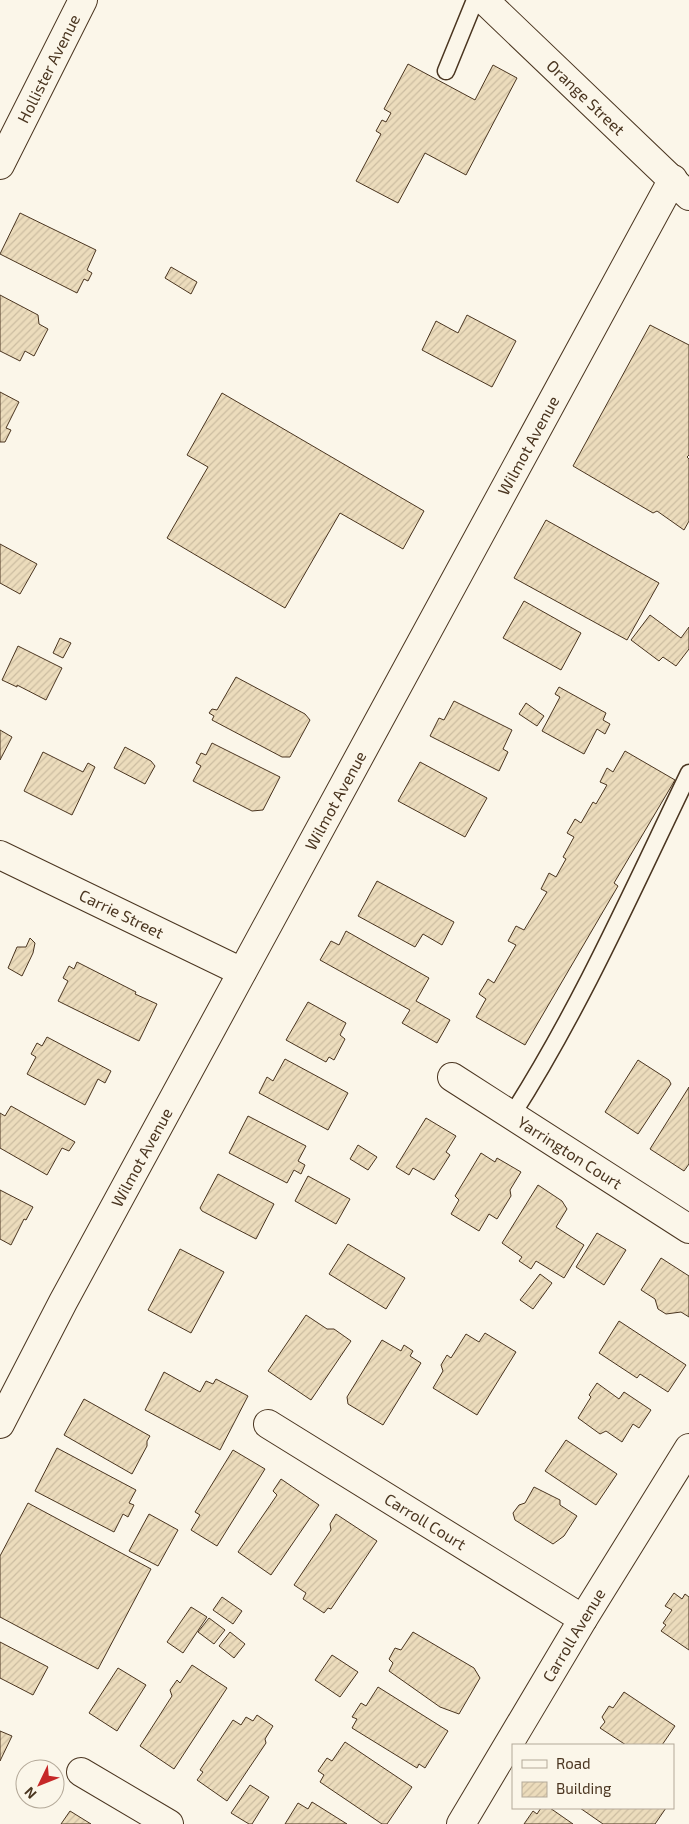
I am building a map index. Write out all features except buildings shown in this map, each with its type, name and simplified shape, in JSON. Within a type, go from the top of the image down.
[{"type":"street","name":"Hollister Avenue","points":[[0,165],[82,0]]},
{"type":"street","name":"Orange Street","points":[[484,0],[681,188]]},
{"type":"street","name":"Wilmot Avenue","points":[[0,1424],[63,1302],[242,972],[681,188]]},
{"type":"street","name":"Carrie Street","points":[[0,855],[242,972]]},
{"type":"street","name":"Yarrington Court","points":[[452,1076],[689,1229]]},
{"type":"street","name":"Carroll Court","points":[[268,1424],[583,1619]]},
{"type":"street","name":"Carroll Avenue","points":[[461,1824],[583,1619],[689,1448]]},
{"type":"street","points":[[81,1772],[169,1824]]},
{"type":"lane","points":[[446,71],[474,0]]},
{"type":"lane","points":[[512,1115],[538,1074],[586,987],[689,773]]}]
